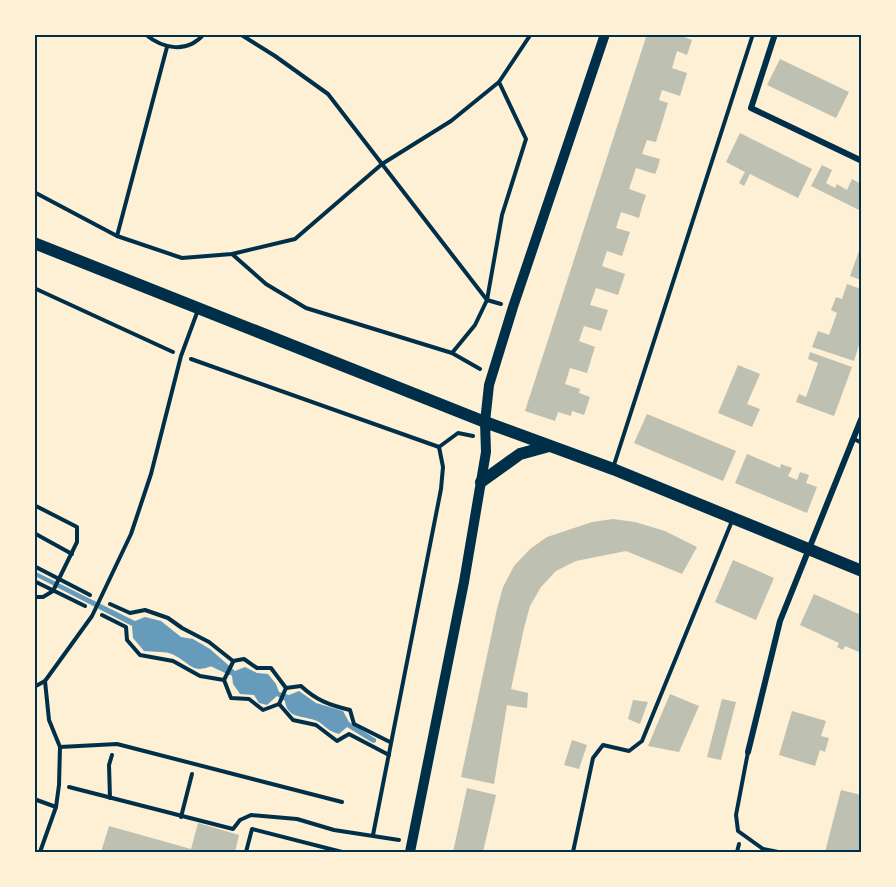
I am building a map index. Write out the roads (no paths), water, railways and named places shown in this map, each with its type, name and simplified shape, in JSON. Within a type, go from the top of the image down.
[{"type":"main road","points":[[34,243],[485,422],[613,469],[861,571]]},
{"type":"main road","points":[[481,482],[520,454],[550,446]]},
{"type":"street","points":[[411,848],[464,582],[486,453],[485,422],[489,385],[605,34]]},
{"type":"street","points":[[775,34],[751,108],[861,161]]},
{"type":"street","points":[[748,752],[780,621],[854,440],[861,417]]},
{"type":"lane","points":[[613,469],[753,34]]},
{"type":"lane","points":[[34,687],[45,681],[94,611],[131,534],[152,474],[181,356],[198,309]]},
{"type":"lane","points":[[854,440],[861,442]]},
{"type":"lane","points":[[573,852],[593,758],[603,746],[628,751],[642,741],[733,518]]},
{"type":"lane","points":[[40,852],[56,807],[59,785],[60,747],[49,720],[45,681]]},
{"type":"lane","points":[[60,747],[117,744],[342,802]]},
{"type":"lane","points":[[748,752],[736,815],[738,831],[762,851],[778,852]]},
{"type":"lane","points":[[34,799],[56,807]]},
{"type":"water","points":[[34,571],[135,621],[145,617],[161,621],[181,637],[193,639],[210,649],[235,671],[245,667],[257,673],[268,674],[279,692],[289,695],[299,691],[316,703],[343,711],[349,722],[376,739],[376,742],[373,743],[347,727],[339,734],[319,722],[293,714],[289,711],[285,701],[277,696],[267,705],[259,703],[254,695],[240,694],[233,684],[232,676],[219,663],[198,669],[171,654],[144,651],[133,638],[132,626],[35,576]]},
{"type":"waterway","points":[[209,662],[230,672]]}]
